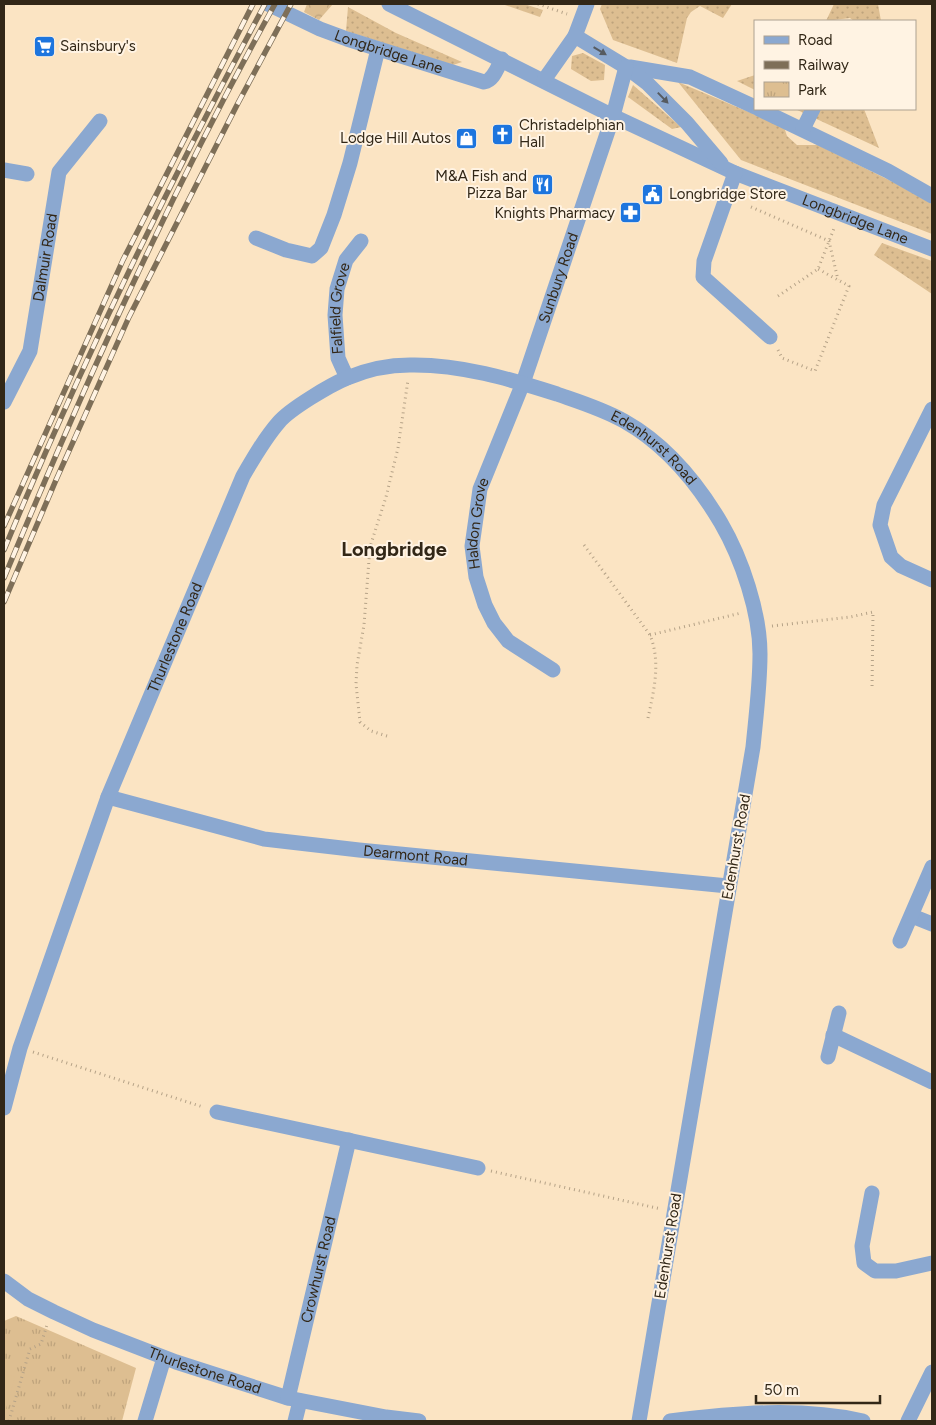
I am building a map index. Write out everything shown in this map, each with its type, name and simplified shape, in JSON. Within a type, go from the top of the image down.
[{"type":"street","name":"Longbridge Lane","points":[[268,4],[300,20],[347,39],[484,82],[492,78],[502,59]]},
{"type":"street","name":"Longbridge Lane","points":[[389,4],[613,116],[729,170],[932,249]]},
{"type":"street","points":[[544,80],[575,36],[587,4]]},
{"type":"street","name":"Longbridge Lane","points":[[575,36],[648,82],[729,170]]},
{"type":"street","points":[[256,238],[286,250],[312,256],[321,248],[334,215],[350,163],[378,48]]},
{"type":"street","name":"Longbridge Lane","points":[[626,67],[690,77],[754,107]]},
{"type":"street","points":[[613,116],[626,67]]},
{"type":"street","points":[[761,110],[888,171],[932,196]]},
{"type":"street","points":[[804,129],[813,110]]},
{"type":"street","name":"Sunbury Road","points":[[523,383],[613,116]]},
{"type":"street","name":"Dalmuir Road","points":[[4,402],[30,350],[59,172],[100,121]]},
{"type":"street","points":[[4,170],[26,174]]},
{"type":"street","points":[[729,170],[704,261],[703,277],[770,337]]},
{"type":"street","name":"Falfield Grove","points":[[347,378],[338,358],[335,316],[337,289],[346,260],[361,241]]},
{"type":"street","name":"Thurlestone Road","points":[[4,1108],[20,1048],[108,797],[243,476],[265,440],[281,419],[316,394],[347,378],[388,367],[410,365],[453,368],[523,383]]},
{"type":"street","name":"Edenhurst Road","points":[[523,383],[589,405],[624,421],[662,448],[707,501],[722,524],[750,589],[760,652],[753,747],[639,1421]]},
{"type":"street","name":"Haldon Grove","points":[[523,383],[480,489],[472,546],[476,578],[484,605],[494,623],[508,641],[553,670]]},
{"type":"street","points":[[932,409],[884,505],[880,525],[890,557],[901,566],[932,580]]},
{"type":"street","name":"Dearmont Road","points":[[108,797],[264,838],[728,886]]},
{"type":"street","points":[[900,941],[932,867]]},
{"type":"street","points":[[912,916],[932,924]]},
{"type":"street","points":[[828,1057],[839,1013]]},
{"type":"street","points":[[833,1035],[932,1082]]},
{"type":"street","points":[[217,1112],[478,1168]]},
{"type":"street","name":"Crowhurst Road","points":[[295,1421],[294,1400],[349,1140]]},
{"type":"street","points":[[872,1193],[862,1246],[864,1263],[875,1271],[896,1271],[932,1263]]},
{"type":"street","name":"Thurlestone Road","points":[[5,1285],[28,1299],[93,1330],[164,1358],[294,1400],[386,1417],[419,1421]]},
{"type":"street","points":[[145,1421],[164,1358]]},
{"type":"street","points":[[908,1421],[932,1372]]},
{"type":"street","points":[[670,1421],[713,1416],[793,1412],[863,1421]]},
{"type":"path","points":[[538,4],[567,14]]},
{"type":"path","points":[[750,206],[829,242]]},
{"type":"path","points":[[778,296],[818,269],[840,214]]},
{"type":"path","points":[[829,242],[838,280]]},
{"type":"path","points":[[770,337],[782,358],[815,371],[849,286],[818,269]]},
{"type":"path","points":[[387,736],[371,731],[360,722],[356,684],[357,665],[364,625],[370,546],[386,497],[398,448],[410,365]]},
{"type":"path","points":[[584,546],[650,635],[656,648],[656,666],[648,718]]},
{"type":"path","points":[[650,635],[754,610]]},
{"type":"path","points":[[757,628],[850,617],[873,612],[872,689]]},
{"type":"path","points":[[20,1048],[217,1112]]},
{"type":"path","points":[[478,1168],[673,1212]]},
{"type":"path","points":[[9,1421],[30,1349],[41,1344],[46,1327],[54,1312]]},
{"type":"green space","points":[[307,4],[333,4],[319,20],[304,12]]},
{"type":"green space","points":[[502,4],[524,4],[543,10],[540,17]]},
{"type":"green space","points":[[602,4],[732,4],[723,18],[700,6],[691,12],[687,18],[677,63],[613,40],[600,9]]},
{"type":"green space","points":[[834,4],[878,4],[881,20],[853,20],[850,18],[826,20]]},
{"type":"green space","points":[[348,7],[396,33],[462,62],[453,65],[346,31]]},
{"type":"green space","points":[[583,53],[605,65],[604,80],[591,81],[571,69],[572,56]]},
{"type":"green space","points":[[754,75],[754,90],[737,81]]},
{"type":"green space","points":[[678,82],[784,127],[787,136],[797,145],[818,145],[895,183],[932,204],[932,234],[741,160]]},
{"type":"green space","points":[[633,85],[681,127],[672,129],[628,97]]},
{"type":"green space","points":[[797,110],[864,110],[879,148]]},
{"type":"green space","points":[[882,243],[932,261],[932,294],[874,255]]},
{"type":"green space","points":[[16,1316],[136,1368],[122,1421],[4,1421],[4,1321]]},
{"type":"green space","points":[[4,1374],[15,1377],[4,1416]]},
{"type":"railway","points":[[4,526],[123,260],[253,4]]},
{"type":"railway","points":[[4,550],[95,342],[161,205],[265,4]]},
{"type":"railway","points":[[4,578],[66,432],[131,287],[201,144],[275,4]]},
{"type":"railway","points":[[4,602],[129,317],[237,105],[291,4]]},
{"type":"place","name":"Sainsbury's","points":[[44,46]]},
{"type":"place","name":"Christadelphian Hall","points":[[503,134]]},
{"type":"place","name":"Lodge Hill Autos","points":[[467,138]]},
{"type":"place","name":"M&A Fish and Pizza Bar","points":[[543,185]]},
{"type":"place","name":"Longbridge Store","points":[[653,194]]},
{"type":"place","name":"Knights Pharmacy","points":[[631,213]]},
{"type":"district","name":"Longbridge","points":[[394,549]]}]
